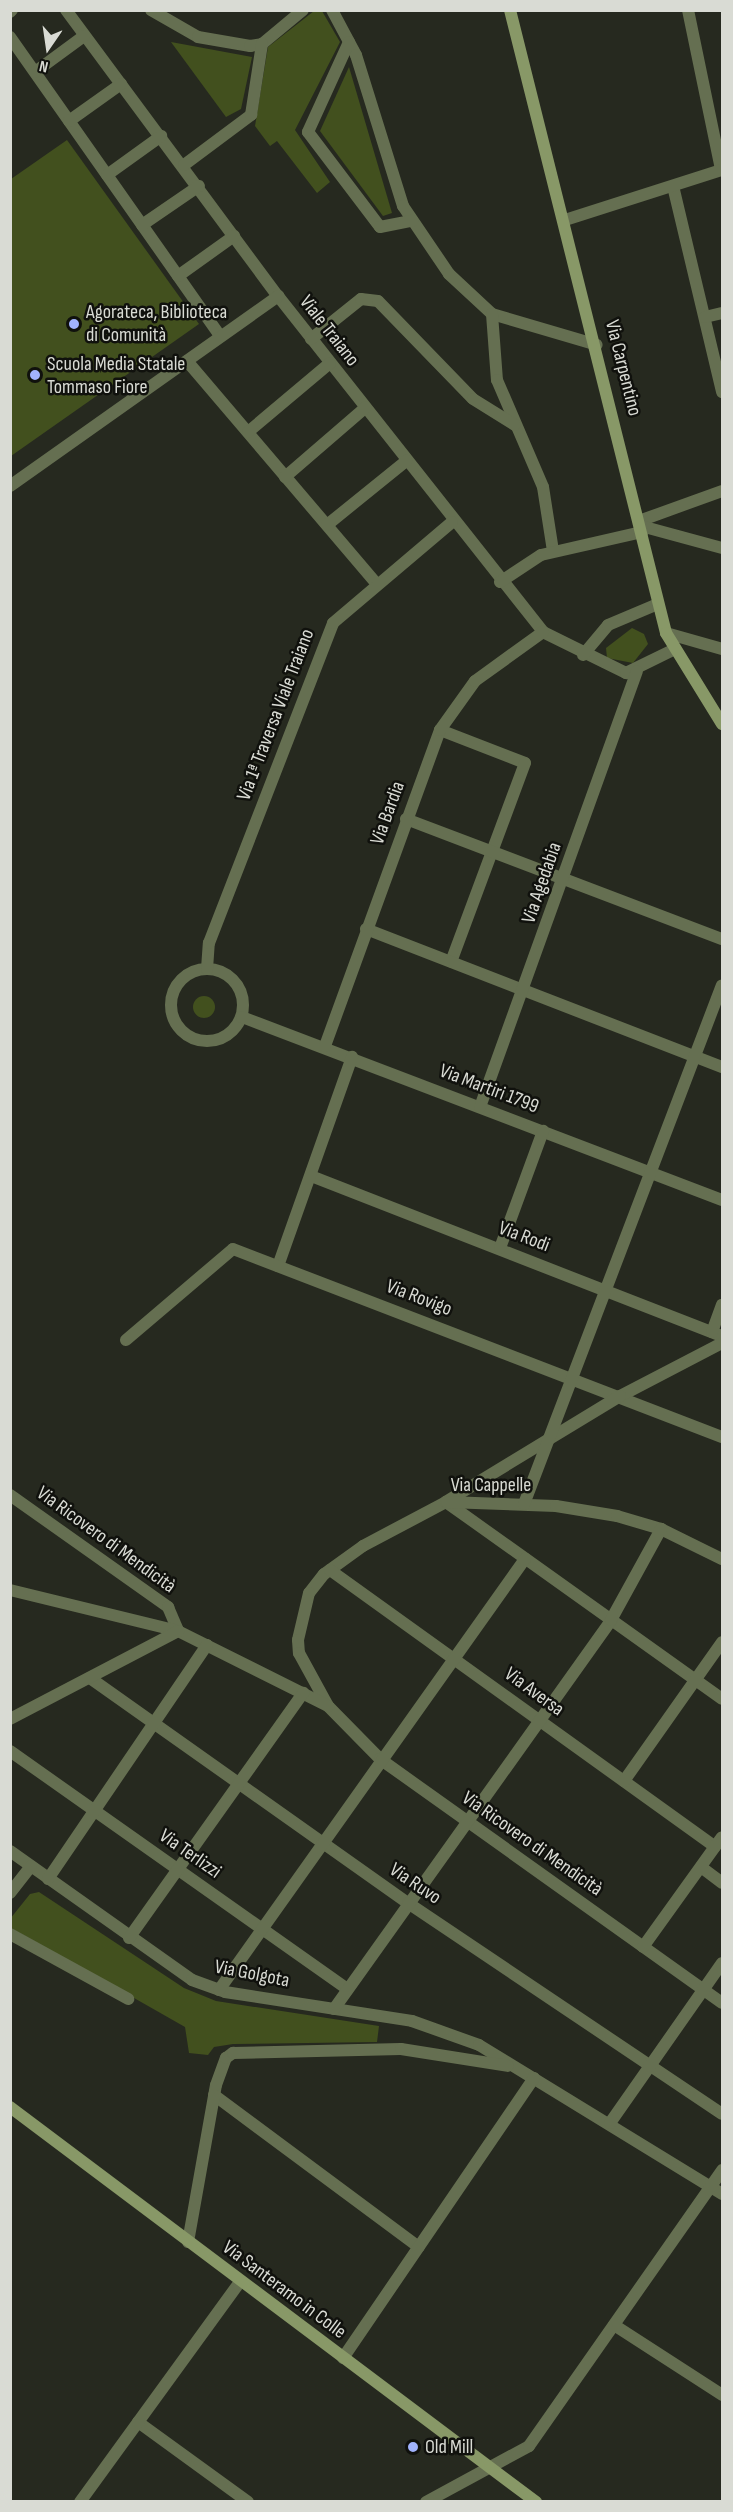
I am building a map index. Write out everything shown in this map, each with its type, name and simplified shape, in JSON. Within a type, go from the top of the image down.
[{"type":"street","name":"Viale Traiano","points":[[66,10],[184,165],[278,296],[452,522],[543,632],[612,670],[637,671]]},
{"type":"street","points":[[151,10],[181,29],[215,42],[262,44]]},
{"type":"street","points":[[184,165],[251,115],[262,44],[303,10]]},
{"type":"street","points":[[332,10],[349,42],[412,222],[449,274],[492,314],[597,345]]},
{"type":"street","name":"Via Carpentino","points":[[510,10],[597,345],[666,633],[673,650],[723,724]]},
{"type":"street","points":[[565,220],[722,170],[688,10]]},
{"type":"street","points":[[35,72],[84,36]]},
{"type":"street","points":[[10,37],[220,336]]},
{"type":"street","points":[[349,42],[308,132],[380,227],[412,222]]},
{"type":"street","points":[[69,121],[121,84]]},
{"type":"street","points":[[107,174],[161,136]]},
{"type":"street","points":[[142,225],[199,186]]},
{"type":"street","points":[[673,186],[723,392]]},
{"type":"street","points":[[178,276],[234,236]]},
{"type":"street","points":[[10,486],[278,296]]},
{"type":"street","points":[[311,339],[368,298],[387,308],[407,334],[473,399],[515,425]]},
{"type":"street","points":[[705,317],[723,313]]},
{"type":"street","points":[[492,314],[497,380],[543,488],[553,550]]},
{"type":"street","points":[[187,361],[376,584]]},
{"type":"street","points":[[248,432],[330,363]]},
{"type":"street","points":[[285,477],[365,408]]},
{"type":"street","points":[[327,525],[406,461]]},
{"type":"street","points":[[501,582],[553,550],[641,526],[723,491]]},
{"type":"street","name":"Via 1ª Traversa Viale Traiano","points":[[207,969],[209,944],[333,623],[376,584],[452,522]]},
{"type":"street","points":[[641,526],[723,548]]},
{"type":"street","points":[[583,655],[608,625],[658,604]]},
{"type":"street","name":"Via Bardia","points":[[325,1046],[440,730],[475,681],[543,632]]},
{"type":"street","points":[[666,633],[723,649]]},
{"type":"street","points":[[637,671],[673,650]]},
{"type":"street","name":"Via Agedabia","points":[[480,1107],[525,990],[637,671]]},
{"type":"street","points":[[440,730],[525,764],[451,962]]},
{"type":"street","points":[[406,819],[723,939]]},
{"type":"street","points":[[366,929],[723,1067]]},
{"type":"street","points":[[207,969],[237,984],[242,1017],[226,1036],[214,1041],[190,1038],[180,1030],[173,1019],[172,995],[185,976],[207,969]]},
{"type":"street","points":[[524,1504],[723,985]]},
{"type":"street","name":"Via Martiri 1799","points":[[242,1017],[325,1046],[723,1200]]},
{"type":"street","points":[[278,1266],[352,1057]]},
{"type":"street","points":[[500,1248],[543,1131]]},
{"type":"street","name":"Via Rodi","points":[[311,1176],[717,1334]]},
{"type":"street","name":"Via Rovigo","points":[[126,1340],[233,1249],[723,1437]]},
{"type":"street","points":[[717,1334],[723,1305]]},
{"type":"street","points":[[723,1343],[620,1396],[446,1502],[723,1699]]},
{"type":"street","name":"Via Ricovero di Mendicità","points":[[10,1495],[168,1607],[178,1632],[328,1706]]},
{"type":"street","name":"Via Cappelle","points":[[318,1689],[298,1653],[299,1624],[309,1593],[330,1570],[446,1502],[524,1504],[617,1516],[661,1529],[723,1559]]},
{"type":"street","points":[[334,2009],[611,1620],[661,1529]]},
{"type":"street","points":[[219,1990],[380,1759],[525,1559]]},
{"type":"street","name":"Via Aversa","points":[[330,1570],[624,1782],[719,1842]]},
{"type":"street","points":[[10,1590],[178,1632]]},
{"type":"street","points":[[10,1719],[178,1632]]},
{"type":"street","points":[[624,1782],[723,1642]]},
{"type":"street","points":[[48,1879],[207,1645]]},
{"type":"street","name":"Via Ruvo","points":[[90,1678],[408,1904],[723,2114]]},
{"type":"street","name":"Via Ricovero di Mendicità","points":[[318,1689],[328,1706],[380,1759],[723,2003]]},
{"type":"street","points":[[129,1938],[303,1693]]},
{"type":"street","name":"Via Terlizzi","points":[[10,1751],[347,1989]]},
{"type":"street","points":[[643,1947],[719,1842]]},
{"type":"street","name":"Via Golgota","points":[[10,1851],[129,1938],[192,1980],[219,1990],[412,2021],[479,2045],[723,2194]]},
{"type":"street","points":[[10,1893],[31,1866]]},
{"type":"street","points":[[700,1867],[723,1883]]},
{"type":"street","points":[[10,1934],[128,1999]]},
{"type":"street","points":[[610,2123],[723,1962]]},
{"type":"street","name":"Via Golgota","points":[[214,2095],[226,2058],[233,2053],[401,2049],[515,2067]]},
{"type":"street","points":[[343,2358],[534,2078]]},
{"type":"street","points":[[188,2242],[214,2095],[419,2247]]},
{"type":"street","name":"Via Santeramo in Colle","points":[[10,2107],[240,2282],[536,2502]]},
{"type":"street","points":[[426,2502],[529,2446],[723,2170]]},
{"type":"street","points":[[80,2502],[240,2282]]},
{"type":"street","points":[[614,2325],[723,2395]]},
{"type":"street","points":[[138,2422],[248,2502]]},
{"type":"green space","points":[[314,11],[322,11],[340,42],[295,130],[330,182],[317,193],[277,141],[270,146],[255,126],[268,47]]},
{"type":"green space","points":[[171,42],[252,57],[241,109],[226,117]]},
{"type":"green space","points":[[349,67],[392,213],[383,216],[320,131]]},
{"type":"green space","points":[[67,140],[199,324],[11,456],[11,179]]},
{"type":"green space","points":[[632,628],[644,634],[648,644],[633,663],[607,658],[606,648]]},
{"type":"green space","points":[[204,996],[212,999],[215,1007],[212,1015],[204,1018],[196,1015],[193,1007],[196,999]]},
{"type":"green space","points":[[39,1892],[184,1988],[216,2001],[379,2026],[377,2042],[233,2044],[214,2047],[208,2055],[189,2053],[185,2027],[11,1928],[10,1919],[30,1894]]},
{"type":"place","name":"Agorateca, Biblioteca di Comunità","points":[[74,324]]},
{"type":"place","name":"Scuola Media Statale Tommaso Fiore","points":[[35,375]]},
{"type":"place","name":"Old Mill","points":[[413,2447]]}]
